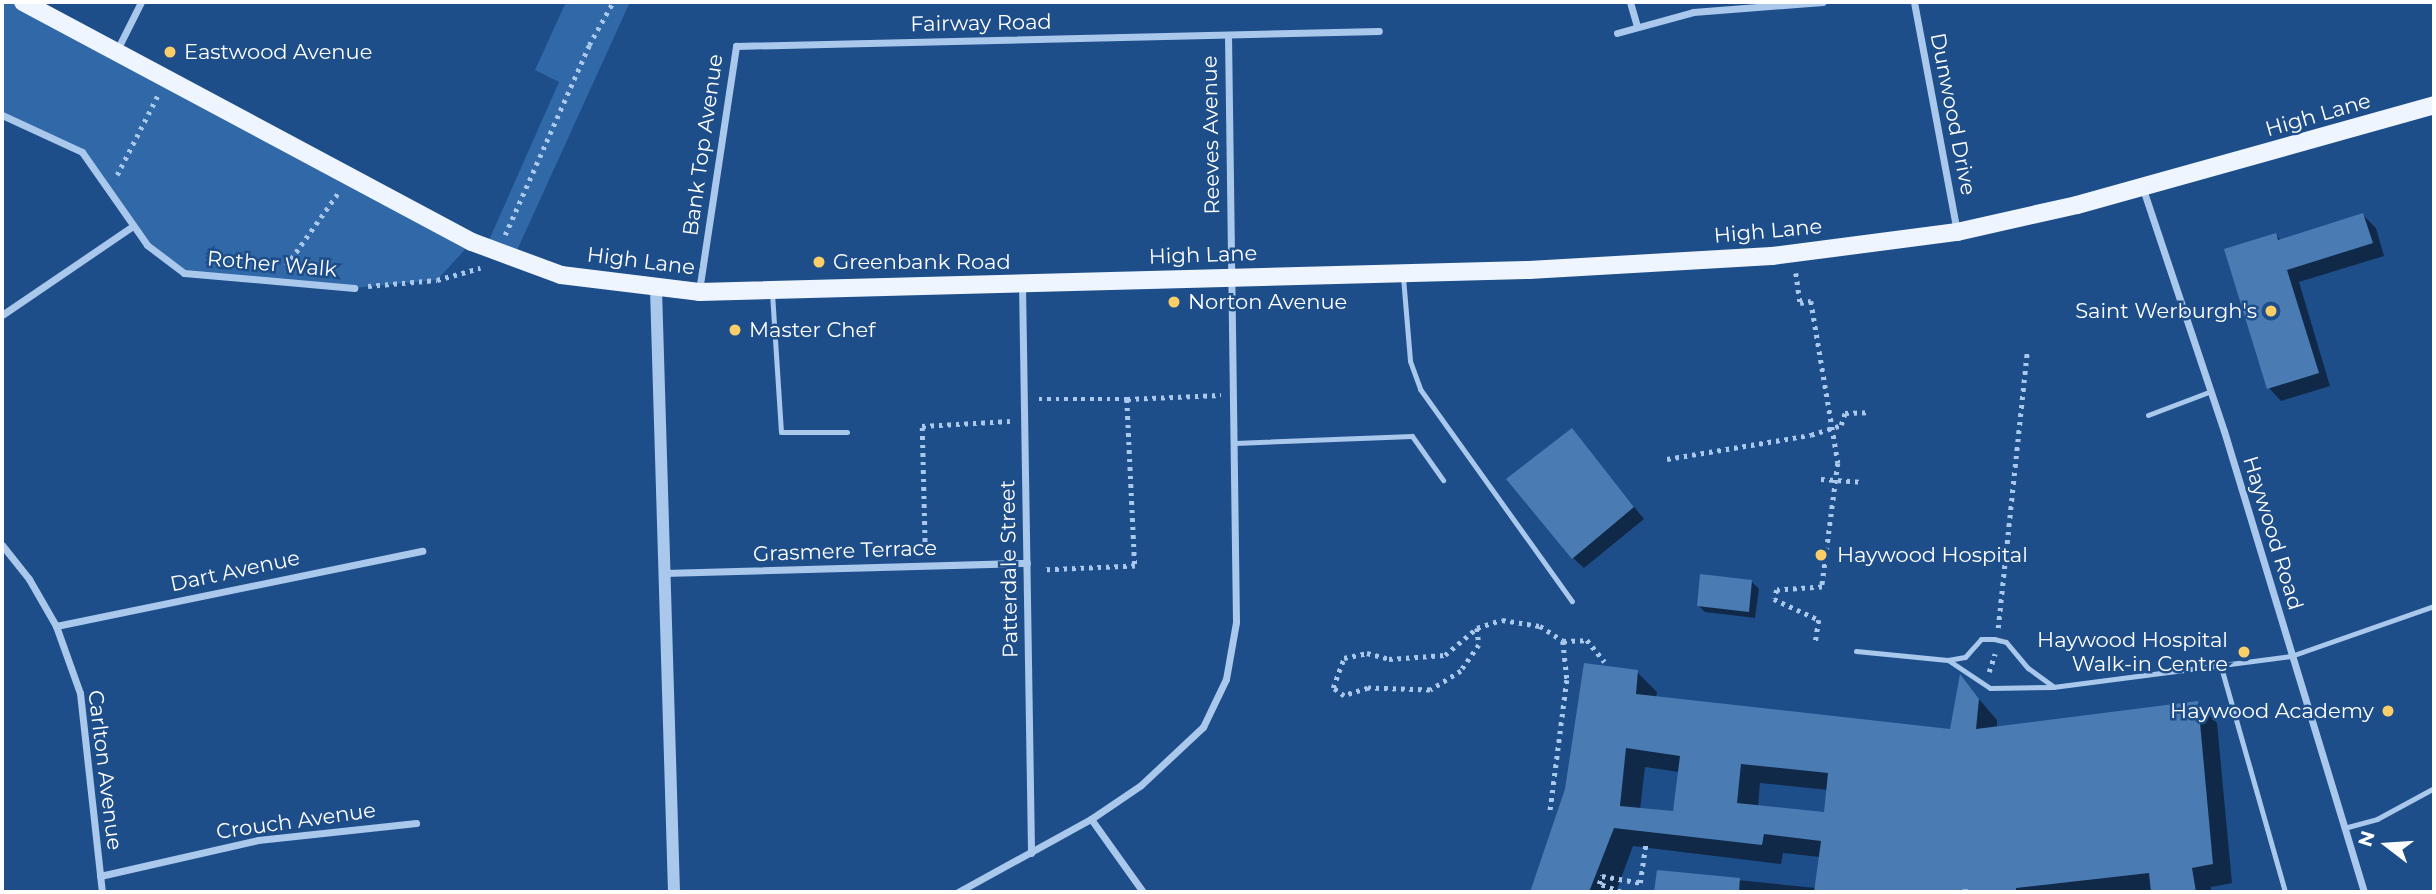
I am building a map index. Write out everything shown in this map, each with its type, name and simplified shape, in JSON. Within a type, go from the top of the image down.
[{"type":"main road","name":"High Lane","points":[[23,2],[505,256],[561,275],[656,289],[699,292],[1403,273],[1794,253],[1957,232],[2142,186],[2434,105]]},
{"type":"street","points":[[117,50],[141,2]]},
{"type":"street","points":[[1630,2],[1637,26]]},
{"type":"street","points":[[1617,33],[1693,12],[1823,2]]},
{"type":"street","name":"Dunwood Drive","points":[[1914,2],[1957,232]]},
{"type":"street","name":"Fairway Road","points":[[736,46],[1379,31]]},
{"type":"street","name":"Reeves Avenue","points":[[1228,36],[1230,276]]},
{"type":"street","name":"Bank Top Avenue","points":[[699,292],[736,46]]},
{"type":"street","name":"Rother Walk","points":[[2,116],[82,152],[148,245],[184,273],[274,284],[354,288]]},
{"type":"street","name":"Haywood Road","points":[[2142,186],[2209,392],[2364,892]]},
{"type":"street","points":[[2,315],[133,226]]},
{"type":"street","points":[[958,892],[1091,819],[1142,785],[1203,727],[1226,679],[1236,622],[1235,443],[1230,276]]},
{"type":"street","name":"Patterdale Street","points":[[1022,284],[1031,853]]},
{"type":"street","points":[[656,289],[674,892]]},
{"type":"street","name":"Carlton Avenue","points":[[2,545],[29,579],[56,626],[80,693],[102,892]]},
{"type":"street","name":"Dart Avenue","points":[[56,626],[422,551]]},
{"type":"street","name":"Grasmere Terrace","points":[[664,573],[926,566],[1027,567]]},
{"type":"street","points":[[1091,819],[1143,892]]},
{"type":"street","name":"Crouch Avenue","points":[[100,876],[258,841],[416,823]]},
{"type":"lane","points":[[1403,273],[1410,361],[1420,389],[1572,601]]},
{"type":"lane","points":[[772,290],[781,432],[847,432]]},
{"type":"lane","points":[[2148,415],[2209,392]]},
{"type":"lane","points":[[1235,443],[1412,436],[1443,480]]},
{"type":"lane","points":[[1948,660],[1980,684],[2003,689],[2053,687],[2291,656],[2434,606]]},
{"type":"lane","points":[[1856,650],[1948,660],[1965,657],[1981,639],[1997,639],[2006,642],[2028,668],[2053,687]]},
{"type":"lane","points":[[2221,667],[2286,892]]},
{"type":"lane","points":[[2344,828],[2377,819],[2434,788]]},
{"type":"path","points":[[354,288],[437,280],[505,256],[589,45],[613,2]]},
{"type":"path","points":[[109,191],[167,77]]},
{"type":"path","points":[[274,284],[350,176]]},
{"type":"path","points":[[1794,253],[1800,303],[1811,301],[1832,428],[1836,478],[1822,587],[1777,590],[1773,599],[1819,620],[1815,644]]},
{"type":"path","points":[[1980,684],[1994,665],[2027,351]]},
{"type":"path","points":[[1024,399],[1127,399],[1233,394]]},
{"type":"path","points":[[1027,567],[1135,566],[1127,399]]},
{"type":"path","points":[[1667,459],[1832,428],[1841,425],[1845,413],[1869,412]]},
{"type":"path","points":[[926,566],[922,426],[1024,420]]},
{"type":"path","points":[[1821,479],[1836,478],[1860,482]]},
{"type":"path","points":[[1477,628],[1479,645],[1461,671],[1430,690],[1368,688],[1344,696],[1333,688],[1344,658],[1367,653],[1390,659],[1446,655],[1477,628],[1502,620],[1539,626],[1563,641],[1587,640],[1605,662]]},
{"type":"path","points":[[1550,812],[1567,680],[1563,641]]},
{"type":"path","points":[[1621,892],[1599,884],[1602,876],[1640,883],[1646,842]]},
{"type":"shaded area","points":[[2,2],[23,2],[472,242],[437,280],[354,288],[184,273],[147,245],[82,152],[2,115]]},
{"type":"shaded area","points":[[566,2],[630,2],[513,259],[486,247],[559,82],[535,70]]},
{"type":"building","name":"Saint Werburgh's","points":[[2363,213],[2373,243],[2287,270],[2319,373],[2267,389],[2224,249],[2276,233],[2278,240]]},
{"type":"building","points":[[1572,428],[1634,507],[1572,559],[1506,479]]},
{"type":"building","points":[[1700,574],[1752,580],[1749,612],[1697,606]]},
{"type":"building","points":[[1584,663],[1638,670],[1636,694],[1950,729],[1960,674],[1979,699],[1976,729],[2198,701],[2213,864],[2192,868],[2196,892],[2151,892],[2149,873],[2016,888],[2016,892],[1814,892],[1821,841],[1764,834],[1762,845],[1614,828],[1589,892],[1530,892],[1565,789]],"holes":[[[1626,748],[1680,756],[1673,811],[1620,806]],[[1741,764],[1828,773],[1824,812],[1737,803]]]},
{"type":"building","points":[[1657,870],[1740,878],[1739,892],[1654,892]]},
{"type":"place","name":"Eastwood Avenue","points":[[170,52]]},
{"type":"place","name":"Greenbank Road","points":[[819,262]]},
{"type":"place","name":"Norton Avenue","points":[[1174,302]]},
{"type":"place","name":"Saint Werburgh's","points":[[2271,311]]},
{"type":"place","name":"Master Chef","points":[[735,330]]},
{"type":"place","name":"Haywood Hospital","points":[[1821,555]]},
{"type":"place","name":"Haywood Hospital Walk-in Centre","points":[[2244,652]]},
{"type":"place","name":"Haywood Academy","points":[[2388,711]]}]
